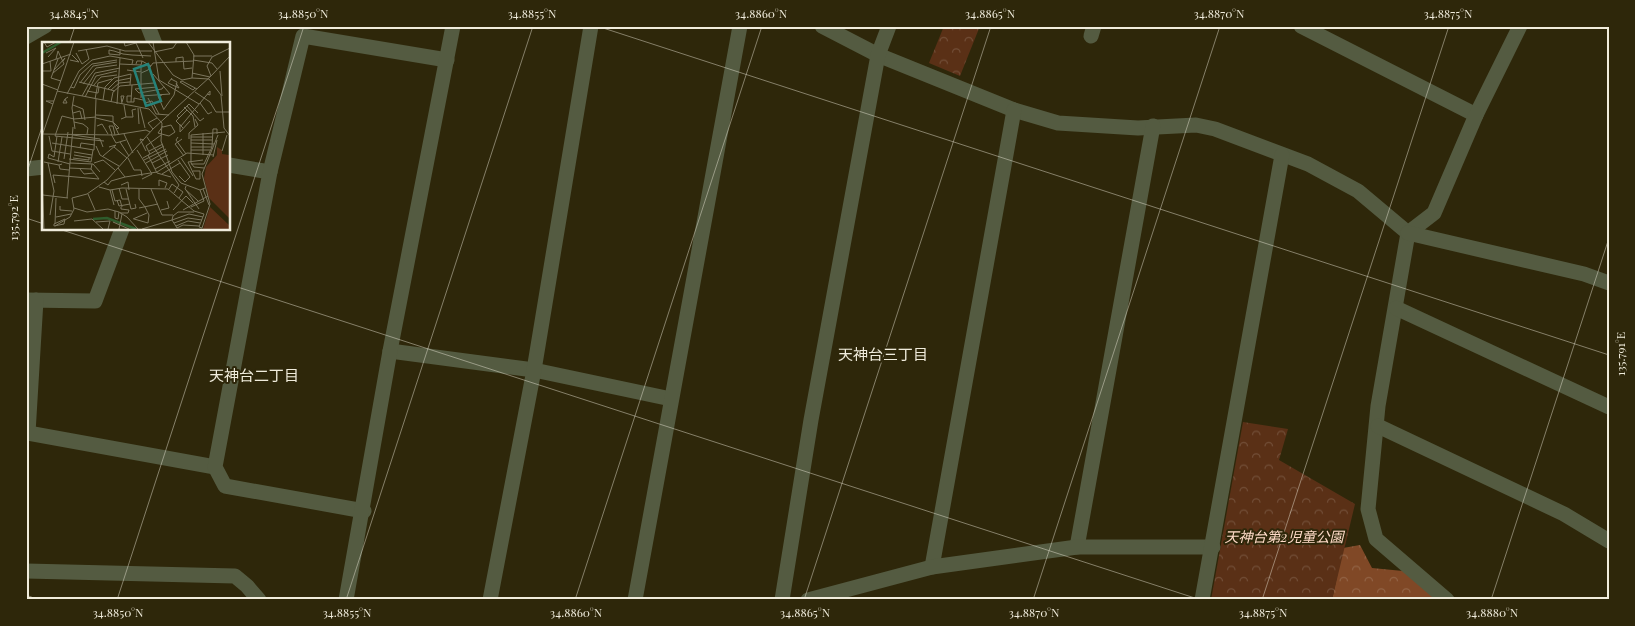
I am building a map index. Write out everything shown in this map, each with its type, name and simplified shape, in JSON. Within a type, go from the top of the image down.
[{"type":"street","points":[[26,37],[45,26]]},
{"type":"street","points":[[148,26],[154,42]]},
{"type":"street","points":[[346,600],[364,511],[390,351],[453,26]]},
{"type":"street","points":[[490,600],[534,370],[591,26]]},
{"type":"street","points":[[635,600],[740,26]]},
{"type":"street","points":[[822,26],[878,55],[1014,110],[1058,123],[1138,128],[1196,125],[1215,129],[1282,156],[1308,164],[1358,191],[1408,233],[1584,274],[1609,284]]},
{"type":"street","points":[[782,600],[811,420],[878,55],[889,26]]},
{"type":"street","points":[[1301,26],[1476,115]]},
{"type":"street","points":[[1447,600],[1376,539],[1368,509],[1378,426],[1378,406],[1408,233],[1434,213],[1476,115],[1520,26]]},
{"type":"street","points":[[364,511],[225,486],[215,467],[270,172],[303,36],[447,60]]},
{"type":"street","points":[[932,567],[1014,110]]},
{"type":"street","points":[[1077,546],[1153,126]]},
{"type":"street","points":[[1202,600],[1233,418],[1282,156]]},
{"type":"street","points":[[230,165],[270,172]]},
{"type":"street","points":[[26,169],[42,167]]},
{"type":"street","points":[[122,230],[95,301],[31,300],[28,433],[215,467]]},
{"type":"street","points":[[1396,308],[1609,407]]},
{"type":"street","points":[[390,351],[534,370],[671,399]]},
{"type":"street","points":[[1378,426],[1564,514],[1609,541]]},
{"type":"street","points":[[808,600],[932,567],[1077,546],[1212,547]]},
{"type":"street","points":[[26,572],[235,576],[259,600]]},
{"type":"green space","points":[[944,26],[980,26],[960,76],[929,63]]},
{"type":"green space","name":"天神台第2児童公園","points":[[1243,422],[1288,429],[1279,460],[1355,504],[1332,600],[1211,600]]},
{"type":"green space","points":[[1360,545],[1372,568],[1403,571],[1437,600],[1332,600],[1343,548]]},
{"type":"district","name":"天神台三丁目","points":[[883,354]]},
{"type":"district","name":"天神台二丁目","points":[[254,375]]}]
